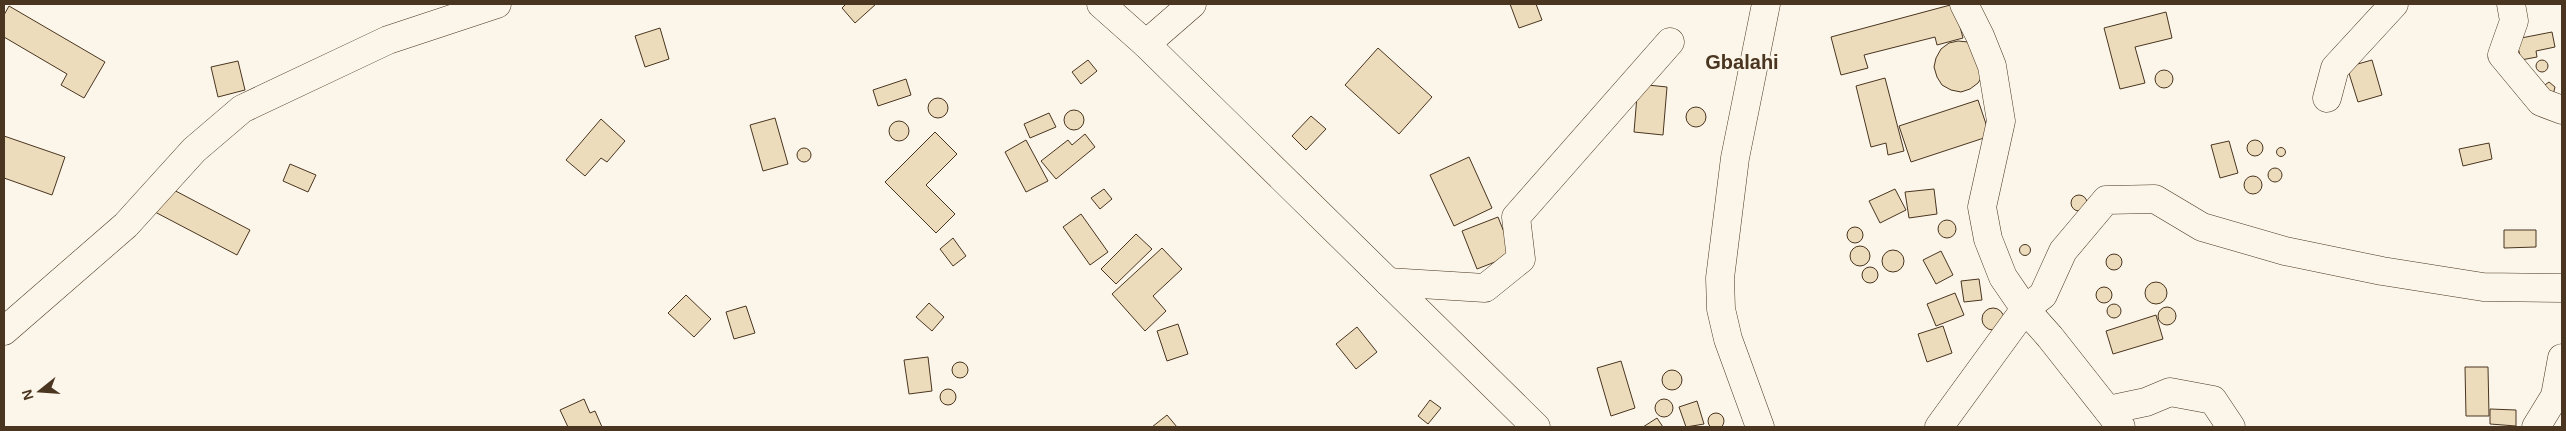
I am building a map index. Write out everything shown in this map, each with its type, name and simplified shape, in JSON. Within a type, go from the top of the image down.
[{"type":"street","points":[[4,331],[126,225],[194,150],[242,109],[388,40],[497,4]]},
{"type":"street","points":[[1101,4],[1146,44],[1536,427]]},
{"type":"street","points":[[1146,44],[1192,4]]},
{"type":"street","points":[[1760,427],[1728,339],[1721,309],[1720,278],[1735,158],[1766,4]]},
{"type":"street","points":[[1964,4],[1992,66],[2001,120],[1982,207],[1988,239],[2004,277],[2025,309],[2115,419],[2146,402],[2170,392],[2213,400],[2231,427]]},
{"type":"street","points":[[2327,98],[2335,68],[2394,4]]},
{"type":"street","points":[[2511,4],[2514,21],[2502,55],[2541,102],[2562,110]]},
{"type":"street","points":[[1388,282],[1485,288],[1520,259],[1516,217],[1670,42]]},
{"type":"street","points":[[1939,427],[2025,309],[2043,295],[2063,251],[2106,200],[2155,199],[2202,227],[2285,251],[2382,271],[2483,287],[2562,288]]},
{"type":"street","points":[[2536,427],[2555,396],[2562,358]]},
{"type":"street","points":[[2543,427],[2562,416]]},
{"type":"building","points":[[846,4],[876,4],[855,23],[842,8]]},
{"type":"building","points":[[1510,4],[1536,4],[1542,20],[1519,28]]},
{"type":"building","points":[[1954,4],[1963,38],[1937,45],[1935,37],[1864,55],[1868,68],[1841,75],[1831,37]]},
{"type":"building","points":[[9,6],[105,62],[84,98],[61,85],[67,74],[4,37],[4,15]]},
{"type":"building","points":[[2166,12],[2172,38],[2135,47],[2145,83],[2120,89],[2104,28]]},
{"type":"building","points":[[660,28],[669,59],[645,67],[635,36]]},
{"type":"building","points":[[2552,32],[2555,47],[2536,51],[2537,57],[2521,60],[2516,39]]},
{"type":"building","points":[[1958,41],[1968,42],[1983,75],[1978,83],[1970,89],[1961,92],[1951,90],[1942,85],[1934,67],[1941,49],[1949,43]]},
{"type":"building","points":[[1378,48],[1432,97],[1399,134],[1345,85]]},
{"type":"building","points":[[1088,60],[1097,71],[1081,84],[1072,72]]},
{"type":"building","points":[[2372,60],[2382,95],[2358,102],[2347,67]]},
{"type":"building","points":[[2540,60],[2544,60],[2548,66],[2544,72],[2540,72],[2536,68],[2536,64]]},
{"type":"building","points":[[238,61],[245,90],[218,97],[211,67]]},
{"type":"building","points":[[2164,70],[2170,73],[2173,79],[2170,85],[2164,88],[2158,85],[2155,79],[2158,73]]},
{"type":"building","points":[[1885,78],[1904,151],[1888,155],[1886,143],[1871,147],[1856,86]]},
{"type":"building","points":[[906,79],[911,95],[878,106],[873,90]]},
{"type":"building","points":[[2549,82],[2555,87],[2553,95],[2542,87]]},
{"type":"building","points":[[1638,84],[1667,87],[1663,135],[1634,132]]},
{"type":"building","points":[[938,98],[945,101],[948,108],[945,115],[938,118],[931,115],[928,108],[931,101]]},
{"type":"building","points":[[1978,100],[1990,136],[1911,162],[1899,126]]},
{"type":"building","points":[[1696,107],[1703,110],[1706,117],[1703,124],[1696,127],[1689,124],[1686,117],[1689,110]]},
{"type":"building","points":[[1074,110],[1081,113],[1084,120],[1081,127],[1074,130],[1067,127],[1064,120],[1067,113]]},
{"type":"building","points":[[1049,113],[1056,127],[1030,138],[1024,124]]},
{"type":"building","points":[[1311,116],[1326,129],[1306,150],[1292,136]]},
{"type":"building","points":[[775,118],[788,164],[763,171],[750,125]]},
{"type":"building","points":[[601,119],[625,141],[607,162],[601,158],[585,176],[566,160]]},
{"type":"building","points":[[899,121],[906,124],[909,131],[906,138],[899,141],[892,138],[889,131],[892,124]]},
{"type":"building","points":[[935,132],[957,154],[926,185],[955,214],[936,233],[885,182]]},
{"type":"building","points":[[1085,134],[1095,147],[1056,179],[1041,161],[1068,140],[1072,145]]},
{"type":"building","points":[[4,136],[65,157],[52,195],[4,178]]},
{"type":"building","points":[[1026,140],[1048,181],[1026,192],[1005,152]]},
{"type":"building","points":[[2252,140],[2258,140],[2263,145],[2261,154],[2252,156],[2247,151],[2247,145]]},
{"type":"building","points":[[2229,141],[2238,173],[2220,178],[2211,145]]},
{"type":"building","points":[[2489,143],[2492,159],[2463,166],[2459,149]]},
{"type":"building","points":[[2281,147],[2286,152],[2281,157],[2276,152]]},
{"type":"building","points":[[801,148],[807,148],[811,155],[807,162],[801,162],[797,158],[797,152]]},
{"type":"building","points":[[1469,157],[1492,208],[1454,226],[1430,175]]},
{"type":"building","points":[[290,164],[316,175],[308,192],[283,181]]},
{"type":"building","points":[[2275,168],[2280,170],[2282,175],[2280,180],[2275,182],[2270,180],[2268,175],[2270,170]]},
{"type":"building","points":[[2253,176],[2259,179],[2262,185],[2259,191],[2253,194],[2247,191],[2244,185],[2247,179]]},
{"type":"building","points":[[168,187],[250,230],[237,255],[155,212]]},
{"type":"building","points":[[1104,189],[1112,199],[1100,209],[1091,198]]},
{"type":"building","points":[[1895,189],[1906,210],[1880,223],[1869,201]]},
{"type":"building","points":[[1934,189],[1937,214],[1909,218],[1905,192]]},
{"type":"building","points":[[2079,195],[2085,197],[2087,203],[2085,209],[2079,211],[2073,209],[2071,203],[2073,197]]},
{"type":"building","points":[[1081,214],[1108,252],[1090,265],[1063,227]]},
{"type":"building","points":[[1498,217],[1513,255],[1477,269],[1462,231]]},
{"type":"building","points":[[1947,220],[1953,223],[1956,229],[1953,235],[1947,238],[1941,235],[1938,229],[1941,223]]},
{"type":"building","points":[[1855,227],[1861,229],[1863,235],[1861,241],[1855,243],[1849,241],[1847,235],[1849,229]]},
{"type":"building","points":[[2504,230],[2536,230],[2536,247],[2504,248]]},
{"type":"building","points":[[1136,234],[1152,249],[1116,284],[1101,269]]},
{"type":"building","points":[[953,238],[966,256],[953,266],[940,249]]},
{"type":"building","points":[[2023,245],[2027,245],[2030,250],[2029,254],[2023,255],[2020,252],[2020,248]]},
{"type":"building","points":[[1860,246],[1867,249],[1870,256],[1867,263],[1860,266],[1853,263],[1850,256],[1853,249]]},
{"type":"building","points":[[1162,248],[1182,269],[1153,296],[1166,311],[1145,331],[1112,294]]},
{"type":"building","points":[[1893,250],[1901,253],[1904,261],[1901,269],[1893,272],[1885,269],[1882,261],[1885,253]]},
{"type":"building","points":[[1941,251],[1953,275],[1936,284],[1923,260]]},
{"type":"building","points":[[2114,254],[2120,256],[2122,262],[2120,268],[2114,270],[2108,268],[2106,262],[2108,256]]},
{"type":"building","points":[[1867,267],[1873,267],[1878,272],[1876,281],[1867,283],[1862,278],[1862,272]]},
{"type":"building","points":[[1979,279],[1982,300],[1964,302],[1961,281]]},
{"type":"building","points":[[2156,282],[2164,285],[2167,293],[2164,301],[2156,304],[2148,301],[2145,293],[2148,285]]},
{"type":"building","points":[[2104,287],[2112,295],[2104,303],[2096,295]]},
{"type":"building","points":[[1955,293],[1964,315],[1936,326],[1927,304]]},
{"type":"building","points":[[686,295],[711,319],[694,337],[668,313]]},
{"type":"building","points":[[929,303],[944,317],[932,331],[916,317]]},
{"type":"building","points":[[2111,304],[2117,304],[2121,311],[2117,318],[2111,318],[2107,314],[2107,308]]},
{"type":"building","points":[[746,306],[755,333],[734,339],[726,312]]},
{"type":"building","points":[[2167,307],[2175,312],[2176,316],[2171,324],[2167,325],[2159,320],[2158,316],[2163,308]]},
{"type":"building","points":[[1993,308],[2001,311],[2004,319],[2001,327],[1993,330],[1985,327],[1982,319],[1985,311]]},
{"type":"building","points":[[2156,315],[2163,339],[2113,354],[2106,331]]},
{"type":"building","points":[[1178,324],[1188,354],[1167,361],[1157,331]]},
{"type":"building","points":[[1943,326],[1952,353],[1927,362],[1918,334]]},
{"type":"building","points":[[1357,327],[1377,352],[1356,369],[1336,344]]},
{"type":"building","points":[[928,357],[932,391],[909,394],[904,360]]},
{"type":"building","points":[[1621,361],[1635,408],[1611,416],[1597,368]]},
{"type":"building","points":[[957,362],[963,362],[968,367],[966,376],[957,378],[952,373],[952,367]]},
{"type":"building","points":[[2465,367],[2488,367],[2489,416],[2466,416]]},
{"type":"building","points":[[1672,370],[1679,373],[1682,380],[1679,387],[1672,390],[1665,387],[1662,380],[1665,373]]},
{"type":"building","points":[[948,389],[956,397],[948,405],[940,397]]},
{"type":"building","points":[[584,399],[590,413],[595,411],[602,427],[568,427],[560,410]]},
{"type":"building","points":[[1664,399],[1670,402],[1673,408],[1670,414],[1664,417],[1658,414],[1655,408],[1658,402]]},
{"type":"building","points":[[1430,400],[1441,408],[1428,424],[1418,416]]},
{"type":"building","points":[[1697,401],[1704,424],[1686,427],[1679,407]]},
{"type":"building","points":[[2490,409],[2516,410],[2516,426],[2490,424]]},
{"type":"building","points":[[1716,413],[1724,421],[1716,429],[1708,421]]},
{"type":"building","points":[[1167,415],[1177,427],[1152,427]]},
{"type":"building","points":[[1657,418],[1663,427],[1643,427]]},
{"type":"district","name":"Gbalahi","points":[[1742,62]]}]
